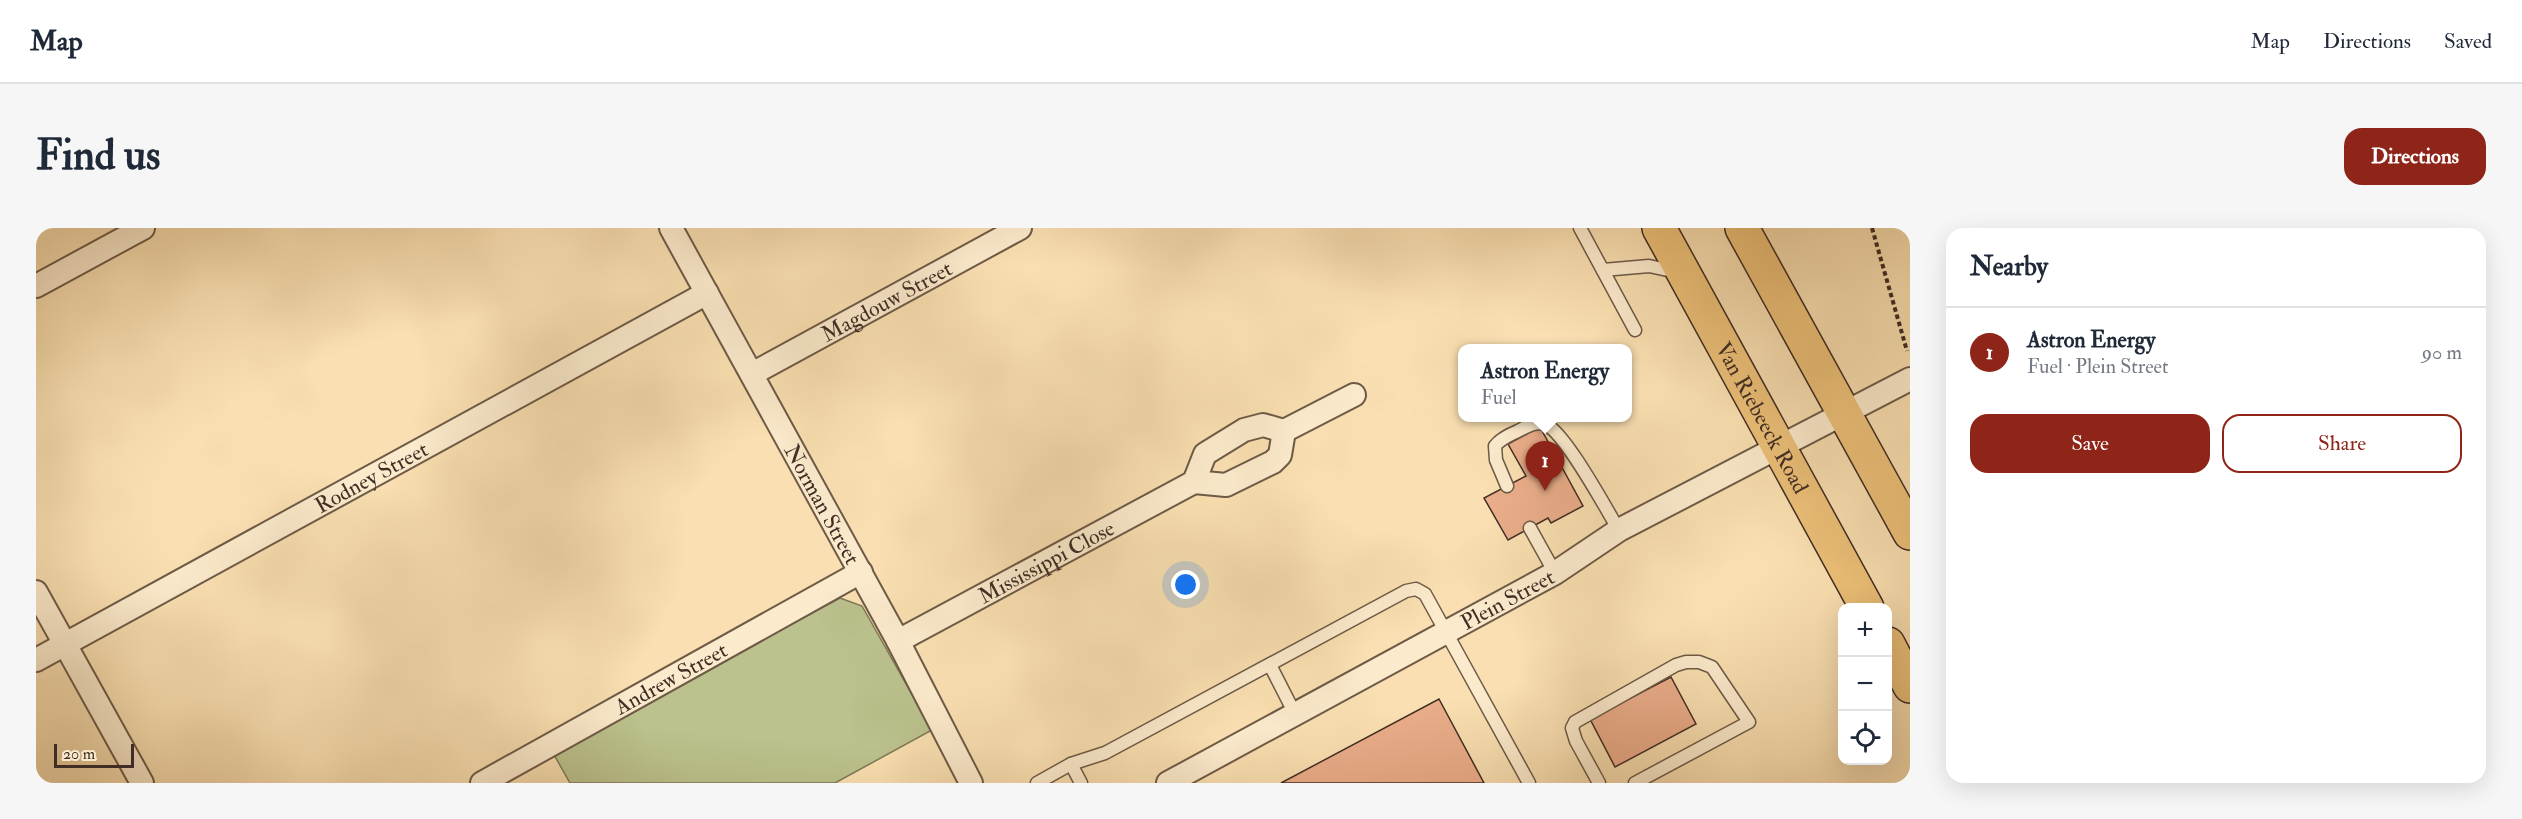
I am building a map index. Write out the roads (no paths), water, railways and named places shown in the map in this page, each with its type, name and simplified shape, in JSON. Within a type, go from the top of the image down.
[{"type":"main road","name":"Van Riebeeck Road","points":[[1659,228],[1864,603]]},
{"type":"main road","points":[[1742,228],[1910,533]]},
{"type":"main road","points":[[1892,653],[1910,686]]},
{"type":"street","points":[[36,286],[143,228]]},
{"type":"street","name":"Norman Street","points":[[671,228],[898,640],[971,783]]},
{"type":"street","name":"Magdouw Street","points":[[752,374],[1020,228]]},
{"type":"street","name":"Rodney Street","points":[[36,660],[707,293]]},
{"type":"street","name":"Plein Street","points":[[1168,783],[1555,573],[1619,530],[1910,380]]},
{"type":"street","points":[[1284,431],[1280,455],[1273,462],[1226,485],[1194,482],[1205,454],[1244,429],[1263,425],[1284,431],[1354,395]]},
{"type":"street","name":"Mississippi Close","points":[[898,640],[1194,482]]},
{"type":"street","name":"Andrew Street","points":[[482,783],[861,572]]},
{"type":"street","points":[[36,592],[142,783]]},
{"type":"lane","points":[[1580,228],[1635,330]]},
{"type":"lane","points":[[1603,270],[1649,266],[1684,273]]},
{"type":"lane","points":[[1507,486],[1496,460],[1495,446],[1499,441],[1527,426],[1535,423],[1547,425],[1562,439],[1619,530]]},
{"type":"lane","points":[[1530,528],[1555,573]]},
{"type":"lane","points":[[1037,783],[1071,764],[1105,753],[1410,589],[1416,589],[1425,594],[1529,783]]},
{"type":"lane","points":[[1598,781],[1573,734],[1572,728],[1575,722],[1676,665],[1699,662],[1712,667],[1749,722],[1635,783]]},
{"type":"lane","points":[[1270,665],[1295,714]]},
{"type":"lane","points":[[1071,764],[1081,783]]},
{"type":"place","name":"Astron Energy","points":[[1545,491]]}]
